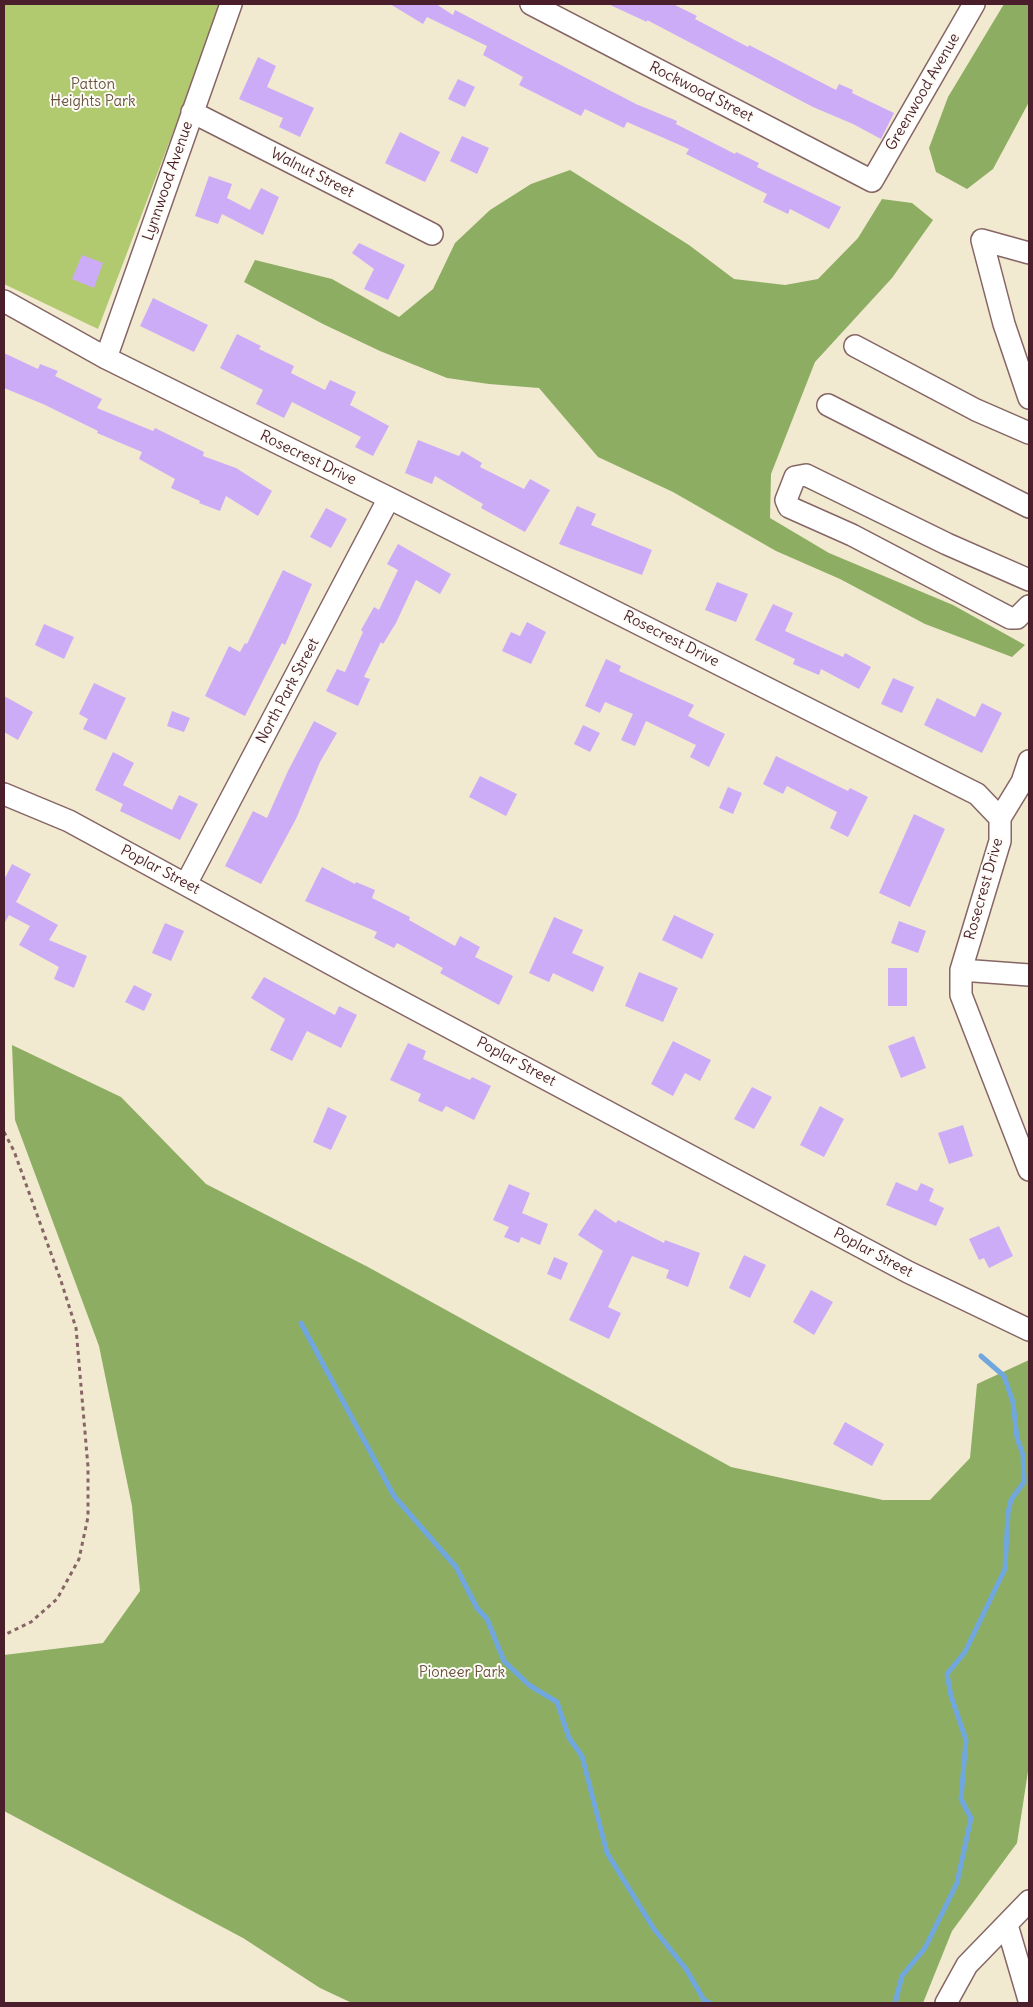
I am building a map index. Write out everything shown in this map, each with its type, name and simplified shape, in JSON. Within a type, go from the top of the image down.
[{"type":"street","name":"Lynnwood Avenue","points":[[106,358],[231,4]]},
{"type":"street","name":"Rockwood Street","points":[[531,4],[872,181]]},
{"type":"street","name":"Greenwood Avenue","points":[[872,181],[974,4]]},
{"type":"street","name":"Walnut Street","points":[[192,112],[432,234]]},
{"type":"street","points":[[1029,253],[982,240],[1004,324],[1029,398]]},
{"type":"street","name":"Rosecrest Drive","points":[[4,301],[106,358],[977,794],[1000,818],[1000,841],[961,970],[962,995],[1029,1170]]},
{"type":"street","points":[[855,346],[976,410],[1029,432]]},
{"type":"street","points":[[828,405],[1029,508]]},
{"type":"street","points":[[1029,580],[946,544],[806,475],[795,477],[789,490],[786,500],[789,507],[852,535],[1010,618],[1017,618],[1029,606]]},
{"type":"street","name":"North Park Street","points":[[186,884],[389,498]]},
{"type":"street","points":[[1000,818],[1022,782],[1029,761]]},
{"type":"street","name":"Poplar Street","points":[[4,794],[69,821],[368,984],[890,1263],[1029,1330]]},
{"type":"street","points":[[961,970],[1029,975]]},
{"type":"street","points":[[946,2003],[967,1965],[1029,1901]]},
{"type":"street","points":[[1007,1925],[1029,2000]]},
{"type":"path","points":[[4,1132],[14,1151],[61,1280],[76,1328],[88,1467],[88,1517],[79,1558],[57,1599],[31,1622],[4,1635]]},
{"type":"green space","name":"Patton Heights Park","points":[[4,4],[222,4],[98,329],[4,284]]},
{"type":"green space","points":[[1004,4],[1029,4],[1029,102],[993,169],[967,189],[936,172],[929,148],[948,97]]},
{"type":"green space","points":[[570,170],[689,245],[734,279],[785,285],[818,279],[858,238],[882,199],[912,203],[933,220],[892,278],[815,362],[771,474],[770,518],[829,553],[953,605],[1025,645],[1012,657],[925,624],[840,579],[776,551],[673,492],[598,457],[539,388],[447,378],[380,351],[323,324],[244,282],[255,260],[332,279],[399,317],[433,289],[455,243],[490,210],[531,184]]},
{"type":"green space","name":"Pioneer Park","points":[[12,1045],[121,1097],[206,1184],[368,1267],[731,1467],[883,1500],[930,1500],[970,1458],[977,1384],[1029,1360],[1029,1765],[1017,1843],[952,1931],[923,2003],[352,2003],[320,1988],[243,1938],[4,1811],[4,1655],[103,1643],[140,1591],[132,1506],[99,1346],[15,1120]]},
{"type":"building","points":[[390,4],[436,4],[453,15],[455,10],[636,104],[677,121],[676,124],[735,154],[736,152],[759,163],[757,167],[841,207],[829,229],[790,209],[788,214],[763,202],[767,194],[686,154],[689,149],[627,122],[624,128],[585,109],[581,116],[519,85],[523,77],[483,55],[487,46],[427,17],[423,24]]},
{"type":"building","points":[[608,4],[673,4],[697,16],[695,19],[748,47],[749,45],[836,90],[839,84],[853,90],[852,93],[894,113],[881,139],[853,124],[813,107],[647,20],[647,22]]},
{"type":"building","points":[[258,57],[276,66],[267,87],[314,108],[300,137],[279,127],[283,118],[239,99]]},
{"type":"building","points":[[458,79],[475,87],[465,107],[448,99]]},
{"type":"building","points":[[400,132],[440,152],[425,182],[385,163]]},
{"type":"building","points":[[462,136],[489,148],[477,174],[450,161]]},
{"type":"building","points":[[209,176],[232,184],[227,198],[250,210],[261,188],[279,197],[263,235],[222,214],[218,224],[195,216]]},
{"type":"building","points":[[359,243],[405,265],[388,300],[364,289],[374,269],[352,253]]},
{"type":"building","points":[[82,255],[103,263],[94,288],[72,279]]},
{"type":"building","points":[[153,298],[208,325],[194,352],[140,326]]},
{"type":"building","points":[[237,334],[261,346],[259,349],[294,366],[291,373],[325,390],[330,380],[356,392],[350,405],[389,426],[373,456],[355,447],[361,437],[292,402],[284,418],[256,404],[263,390],[220,368]]},
{"type":"building","points":[[4,353],[38,369],[40,364],[58,371],[55,376],[102,399],[97,408],[153,431],[155,428],[204,452],[203,456],[236,468],[272,491],[258,516],[226,496],[220,511],[199,503],[200,501],[171,488],[175,479],[139,459],[142,452],[97,433],[98,431],[43,404],[4,388]]},
{"type":"building","points":[[418,440],[459,456],[462,451],[482,463],[480,467],[524,489],[530,479],[550,490],[525,532],[481,508],[483,504],[435,476],[432,484],[405,473]]},
{"type":"building","points":[[577,506],[596,514],[591,525],[652,550],[642,575],[559,544]]},
{"type":"building","points":[[326,508],[347,519],[331,548],[310,537]]},
{"type":"building","points":[[398,544],[451,574],[440,594],[416,580],[396,623],[383,644],[381,642],[364,677],[370,679],[358,706],[326,691],[337,669],[345,672],[363,632],[361,630],[374,607],[379,610],[398,570],[387,564]]},
{"type":"building","points":[[283,570],[312,584],[285,645],[282,643],[245,716],[205,696],[229,646],[240,652],[245,643],[247,644]]},
{"type":"building","points":[[717,582],[748,594],[736,622],[705,610]]},
{"type":"building","points":[[773,604],[793,613],[785,631],[843,657],[845,653],[871,667],[859,689],[821,669],[819,675],[793,664],[795,659],[755,640]]},
{"type":"building","points":[[527,622],[546,632],[531,664],[502,651],[511,632],[520,636]]},
{"type":"building","points":[[44,624],[74,637],[64,659],[35,645]]},
{"type":"building","points":[[606,659],[621,666],[619,671],[694,705],[688,716],[725,734],[709,767],[690,757],[696,745],[646,721],[635,746],[621,740],[633,714],[605,702],[600,713],[585,706]]},
{"type":"building","points":[[893,678],[914,687],[902,713],[881,704]]},
{"type":"building","points":[[94,683],[126,698],[106,740],[83,729],[88,719],[79,714]]},
{"type":"building","points":[[4,696],[33,712],[18,740],[4,732]]},
{"type":"building","points":[[937,698],[975,717],[982,703],[1002,713],[982,753],[924,725]]},
{"type":"building","points":[[172,711],[190,718],[184,732],[167,726]]},
{"type":"building","points":[[314,721],[337,733],[320,762],[296,819],[261,884],[225,866],[253,811],[267,818],[288,771]]},
{"type":"building","points":[[583,725],[600,733],[590,752],[574,744]]},
{"type":"building","points":[[113,752],[134,763],[123,785],[172,810],[179,795],[198,804],[180,840],[120,811],[123,804],[95,790]]},
{"type":"building","points":[[776,756],[848,791],[850,788],[868,797],[848,837],[830,828],[837,812],[787,786],[783,794],[763,784]]},
{"type":"building","points":[[480,776],[517,794],[506,816],[469,797]]},
{"type":"building","points":[[728,787],[742,793],[733,814],[719,808]]},
{"type":"building","points":[[914,814],[945,829],[910,907],[879,893]]},
{"type":"building","points":[[12,864],[31,874],[16,902],[58,925],[49,940],[87,956],[74,988],[54,979],[59,967],[19,945],[30,926],[9,915],[4,924],[4,880]]},
{"type":"building","points":[[322,867],[355,884],[356,882],[375,890],[372,898],[410,917],[409,920],[455,946],[460,936],[480,947],[475,957],[513,976],[499,1005],[440,973],[443,968],[397,943],[394,948],[374,938],[377,932],[305,901]]},
{"type":"building","points":[[674,915],[714,934],[702,959],[662,940]]},
{"type":"building","points":[[554,917],[583,930],[572,953],[604,967],[593,992],[553,973],[549,982],[529,973]]},
{"type":"building","points":[[899,921],[926,931],[918,953],[891,943]]},
{"type":"building","points":[[165,923],[184,931],[171,961],[152,953]]},
{"type":"building","points":[[888,968],[907,968],[907,1006],[888,1006]]},
{"type":"building","points":[[639,972],[678,988],[663,1022],[625,1006]]},
{"type":"building","points":[[264,977],[335,1015],[339,1006],[357,1015],[341,1048],[307,1031],[292,1061],[270,1050],[285,1019],[251,998]]},
{"type":"building","points":[[134,985],[152,994],[144,1011],[125,1002]]},
{"type":"building","points":[[914,1036],[926,1068],[901,1078],[888,1046]]},
{"type":"building","points":[[673,1041],[711,1060],[700,1081],[685,1073],[673,1096],[651,1084]]},
{"type":"building","points":[[408,1043],[426,1051],[423,1059],[470,1080],[472,1077],[491,1086],[474,1120],[446,1106],[442,1112],[418,1101],[421,1094],[390,1080]]},
{"type":"building","points":[[752,1087],[772,1097],[754,1129],[734,1119]]},
{"type":"building","points":[[820,1106],[844,1119],[824,1157],[800,1145]]},
{"type":"building","points":[[328,1107],[347,1116],[331,1150],[313,1142]]},
{"type":"building","points":[[963,1125],[973,1156],[949,1164],[938,1133]]},
{"type":"building","points":[[896,1182],[917,1191],[921,1183],[934,1189],[929,1201],[944,1208],[936,1226],[886,1205]]},
{"type":"building","points":[[509,1184],[530,1193],[522,1213],[548,1224],[540,1245],[521,1237],[519,1243],[504,1237],[509,1227],[493,1220]]},
{"type":"building","points":[[595,1209],[616,1223],[618,1220],[664,1243],[665,1240],[700,1253],[688,1287],[666,1278],[669,1270],[632,1256],[608,1307],[621,1313],[609,1339],[569,1320],[603,1251],[578,1235]]},
{"type":"building","points":[[999,1226],[1013,1256],[989,1268],[984,1258],[979,1260],[969,1239]]},
{"type":"building","points":[[744,1255],[766,1265],[750,1298],[729,1288]]},
{"type":"building","points":[[554,1257],[568,1263],[561,1280],[547,1274]]},
{"type":"building","points":[[811,1290],[833,1302],[814,1335],[793,1322]]},
{"type":"building","points":[[845,1422],[884,1444],[872,1466],[833,1444]]},
{"type":"waterway","points":[[301,1323],[394,1496],[456,1567],[477,1608],[487,1619],[504,1661],[529,1685],[557,1702],[569,1738],[582,1756],[607,1853],[654,1929],[686,1969],[704,2000],[710,2003]]},
{"type":"waterway","points":[[895,2003],[902,1976],[925,1948],[957,1883],[971,1818],[961,1799],[966,1740],[951,1696],[947,1674],[965,1652],[1005,1569],[1008,1513],[1011,1500],[1024,1482],[1023,1455],[1017,1438],[1013,1402],[1004,1376],[981,1356]]}]
